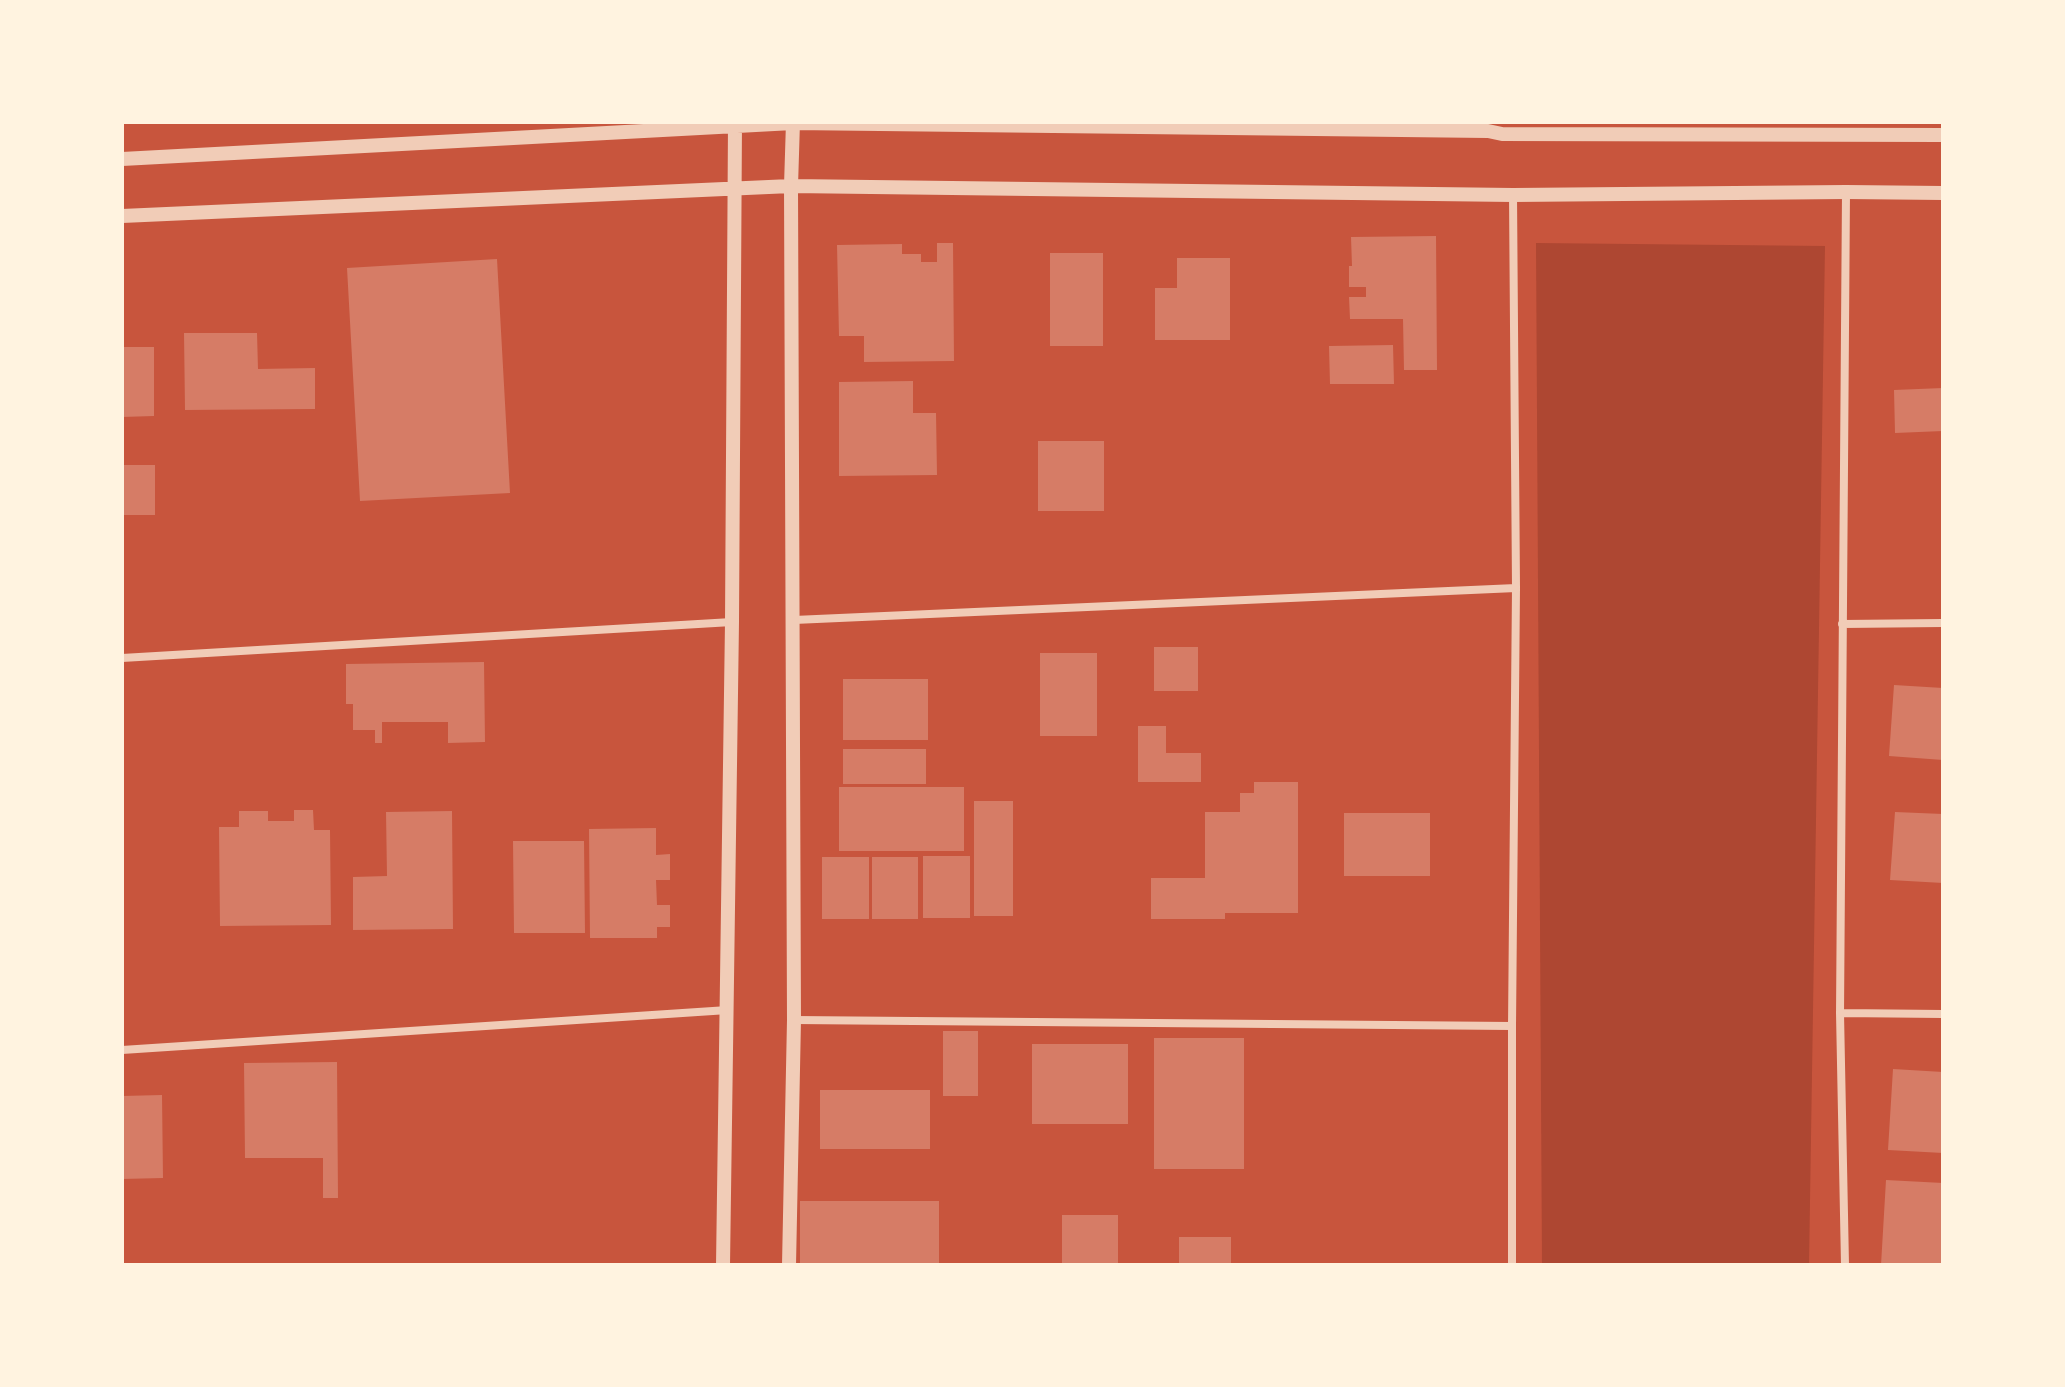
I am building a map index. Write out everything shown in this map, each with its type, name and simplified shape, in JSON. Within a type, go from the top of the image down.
[{"type":"street","points":[[789,1265],[794,1020],[793,122]]},
{"type":"street","points":[[122,159],[793,122],[1488,131],[1502,134],[1943,135]]},
{"type":"street","points":[[723,1265],[735,124]]},
{"type":"street","points":[[122,216],[791,186],[1513,195],[1943,193]]},
{"type":"street","points":[[1845,1265],[1840,1013],[1846,192]]},
{"type":"street","points":[[1512,1265],[1516,588],[1513,195]]},
{"type":"street","points":[[794,620],[1516,588]]},
{"type":"street","points":[[122,658],[732,622]]},
{"type":"street","points":[[1842,624],[1943,623]]},
{"type":"street","points":[[122,1050],[728,1010]]},
{"type":"street","points":[[1840,1013],[1943,1014]]},
{"type":"street","points":[[794,1020],[1512,1026]]},
{"type":"shaded area","points":[[1536,243],[1825,246],[1809,1265],[1542,1265]]},
{"type":"building","points":[[1436,236],[1437,370],[1404,370],[1403,319],[1350,319],[1349,297],[1366,297],[1366,287],[1349,287],[1351,237]]},
{"type":"building","points":[[937,243],[953,243],[954,361],[864,362],[864,336],[839,336],[837,245],[902,244],[902,254],[921,254],[921,262],[937,262]]},
{"type":"building","points":[[1050,253],[1103,253],[1103,346],[1050,346]]},
{"type":"building","points":[[1177,258],[1230,258],[1230,340],[1155,340],[1155,288],[1177,288]]},
{"type":"building","points":[[497,259],[510,493],[360,501],[347,268]]},
{"type":"building","points":[[184,333],[257,333],[258,369],[315,368],[315,409],[185,410]]},
{"type":"building","points":[[1393,345],[1394,384],[1330,384],[1329,346]]},
{"type":"building","points":[[122,347],[154,347],[154,416],[122,417]]},
{"type":"building","points":[[913,381],[913,413],[936,413],[937,475],[839,476],[839,382]]},
{"type":"building","points":[[1943,388],[1943,431],[1895,433],[1894,390]]},
{"type":"building","points":[[1038,441],[1104,441],[1104,511],[1038,511]]},
{"type":"building","points":[[122,465],[155,465],[155,515],[122,515]]},
{"type":"building","points":[[1154,647],[1198,647],[1198,691],[1154,691]]},
{"type":"building","points":[[1040,653],[1097,653],[1097,736],[1040,736]]},
{"type":"building","points":[[484,662],[485,742],[448,743],[448,722],[382,722],[382,743],[375,743],[375,730],[353,730],[353,704],[346,704],[346,664]]},
{"type":"building","points":[[843,679],[928,679],[928,740],[843,740]]},
{"type":"building","points":[[1894,685],[1943,688],[1943,760],[1889,756]]},
{"type":"building","points":[[1138,726],[1166,726],[1166,753],[1201,753],[1201,782],[1138,782]]},
{"type":"building","points":[[843,749],[926,749],[926,784],[843,784]]},
{"type":"building","points":[[1254,782],[1298,782],[1298,913],[1225,913],[1225,919],[1151,919],[1151,878],[1205,878],[1205,812],[1240,812],[1240,793],[1254,793]]},
{"type":"building","points":[[839,787],[964,787],[964,851],[839,851]]},
{"type":"building","points":[[974,801],[1013,801],[1013,916],[974,916]]},
{"type":"building","points":[[294,810],[313,810],[314,830],[330,830],[331,925],[220,926],[219,827],[239,827],[239,811],[268,811],[268,821],[294,821]]},
{"type":"building","points":[[452,811],[453,929],[353,930],[353,877],[387,876],[386,812]]},
{"type":"building","points":[[1895,812],[1943,814],[1943,883],[1890,880]]},
{"type":"building","points":[[1344,813],[1430,813],[1430,876],[1344,876]]},
{"type":"building","points":[[656,828],[656,855],[670,854],[670,880],[656,880],[657,905],[670,905],[670,927],[657,927],[657,938],[590,938],[589,829]]},
{"type":"building","points":[[513,841],[584,841],[585,933],[514,933]]},
{"type":"building","points":[[923,856],[970,856],[970,918],[923,918]]},
{"type":"building","points":[[822,857],[869,857],[869,919],[822,919]]},
{"type":"building","points":[[872,857],[918,857],[918,919],[872,919]]},
{"type":"building","points":[[943,1031],[978,1031],[978,1096],[943,1096]]},
{"type":"building","points":[[1154,1038],[1244,1038],[1244,1169],[1154,1169]]},
{"type":"building","points":[[1032,1044],[1128,1044],[1128,1124],[1032,1124]]},
{"type":"building","points":[[337,1062],[338,1198],[323,1198],[323,1158],[245,1158],[244,1063]]},
{"type":"building","points":[[1893,1069],[1943,1072],[1943,1153],[1888,1150]]},
{"type":"building","points":[[820,1090],[930,1090],[930,1149],[820,1149]]},
{"type":"building","points":[[162,1095],[163,1178],[122,1179],[122,1096]]},
{"type":"building","points":[[1886,1180],[1943,1183],[1943,1265],[1881,1265]]},
{"type":"building","points":[[800,1201],[939,1201],[939,1265],[800,1265]]},
{"type":"building","points":[[1062,1215],[1118,1215],[1118,1265],[1062,1265]]},
{"type":"building","points":[[1179,1237],[1231,1237],[1231,1265],[1179,1265]]}]
